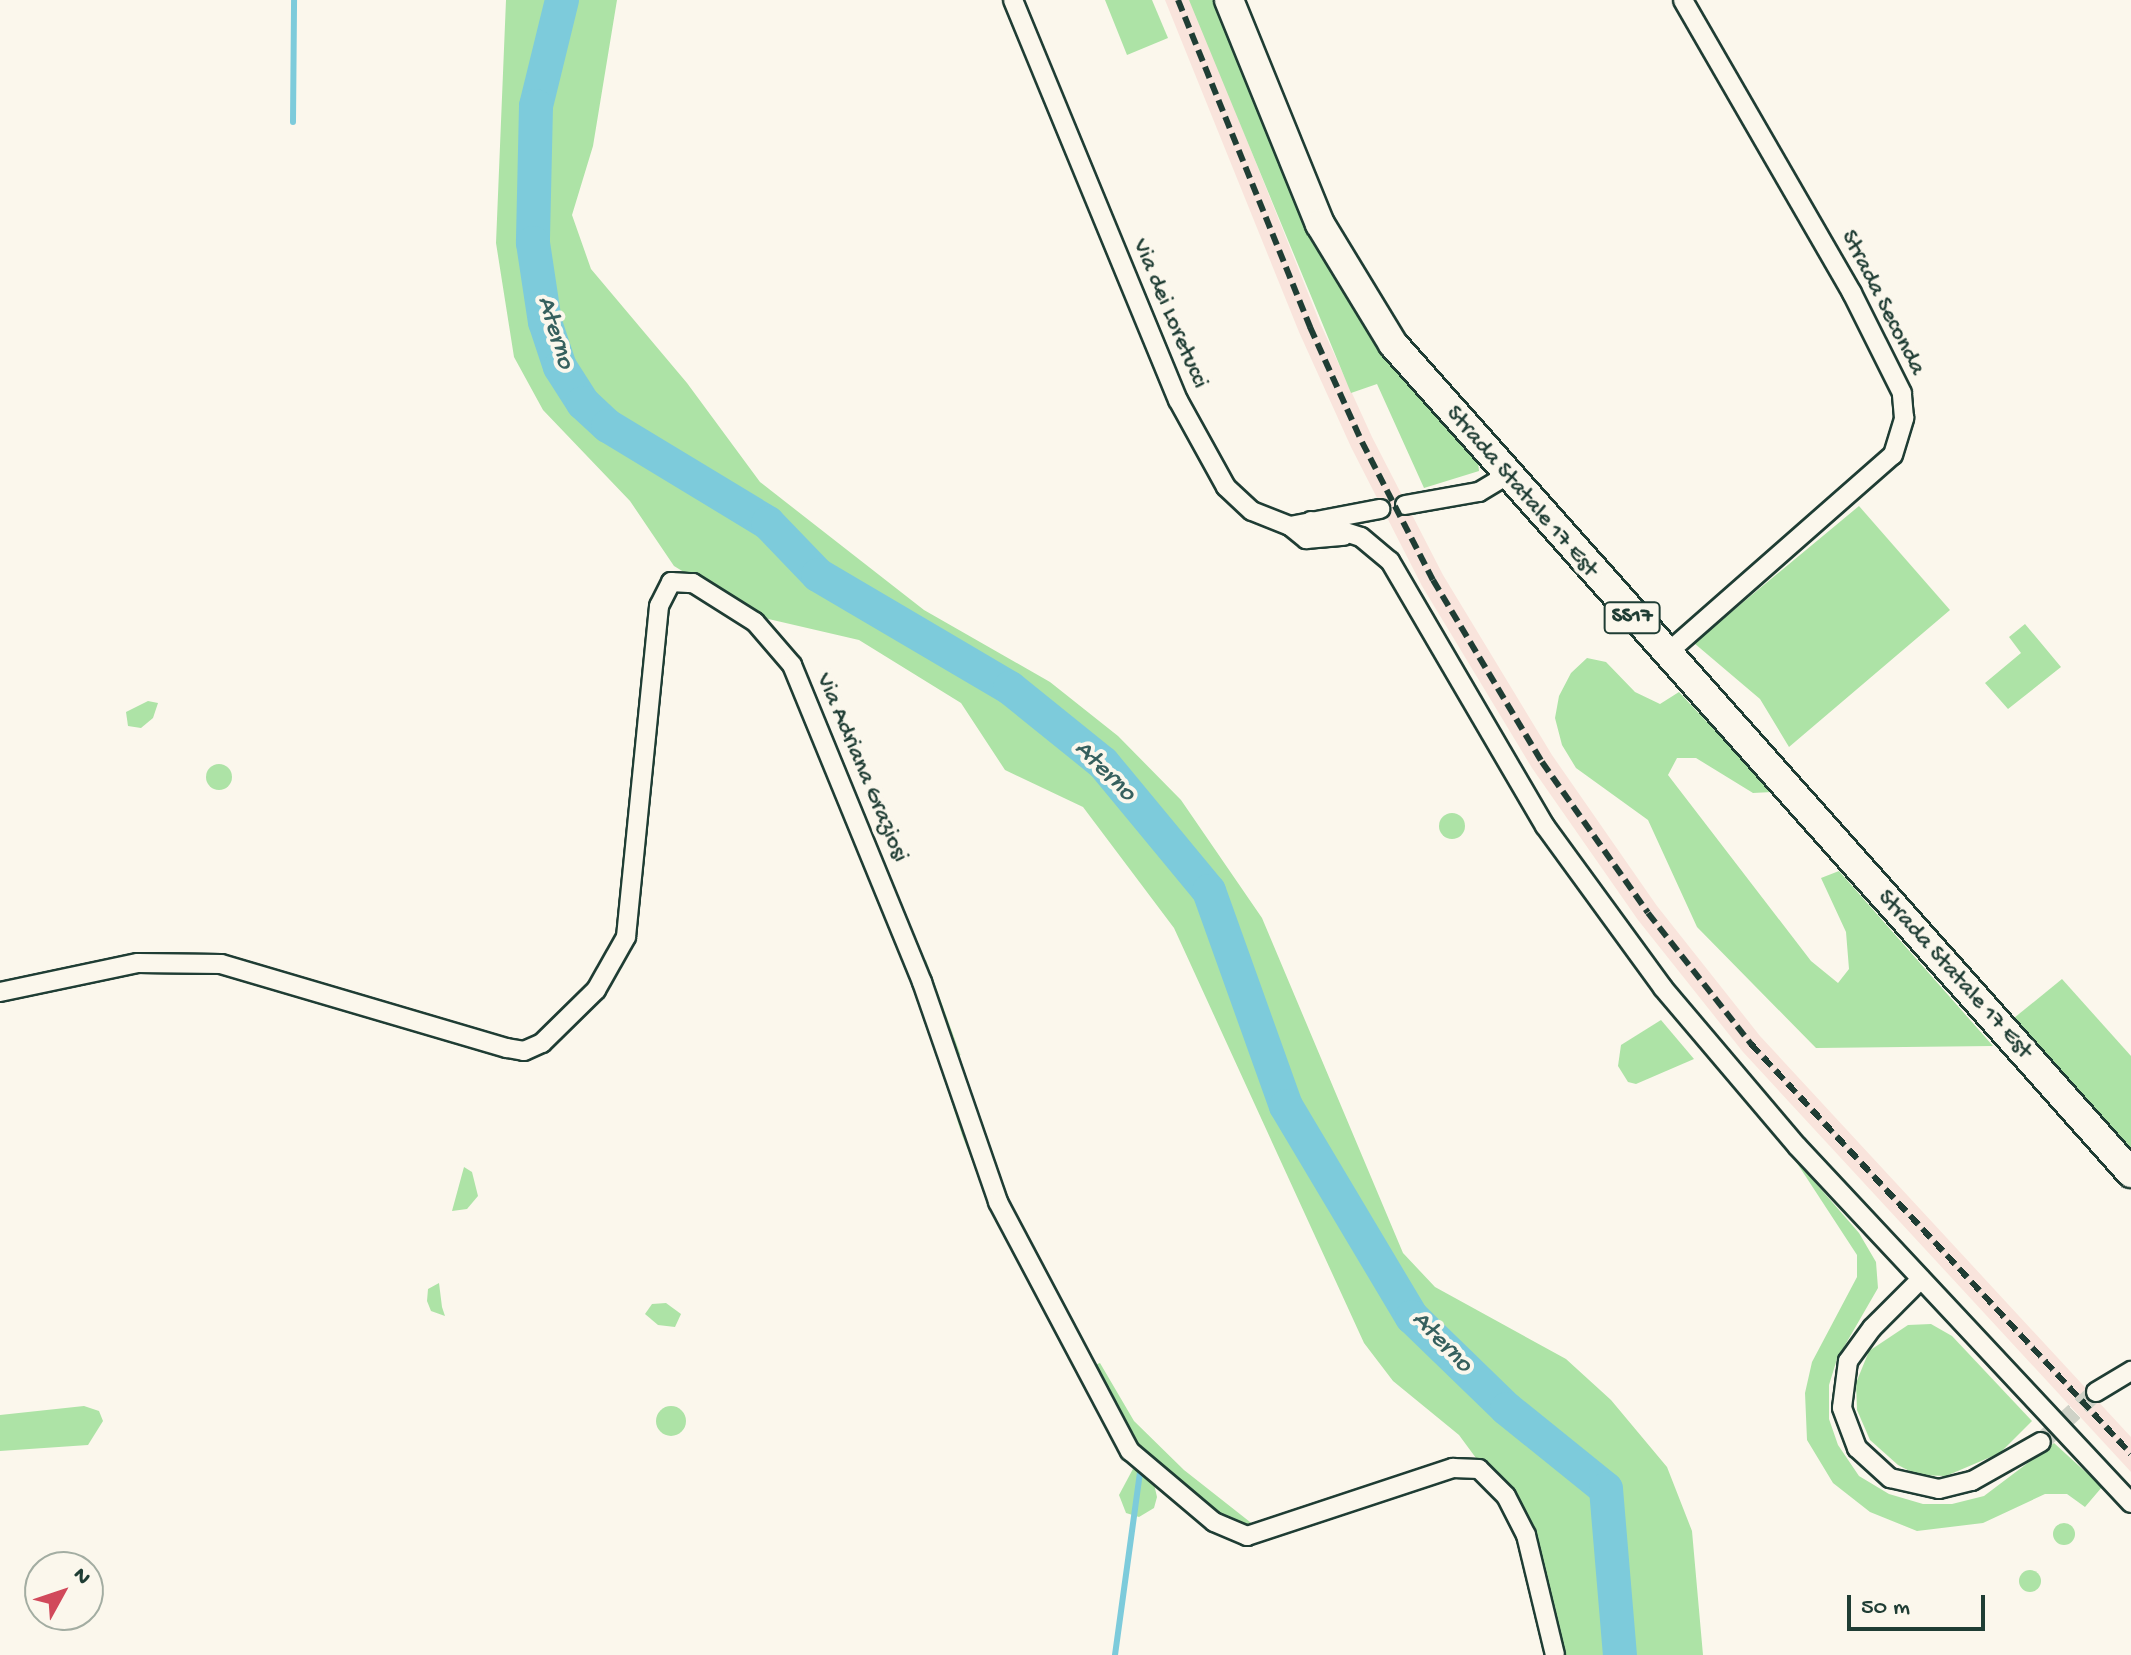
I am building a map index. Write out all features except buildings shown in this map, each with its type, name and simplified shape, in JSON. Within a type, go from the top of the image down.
[{"type":"main road","name":"Strada Statale 17 Est","points":[[1229,0],[1313,209],[1350,281],[1408,363],[1665,655],[2131,1173]]},
{"type":"street","name":"Via dei Loretucci","points":[[1013,0],[1206,457],[1244,505],[1290,526],[1306,539],[1366,540]]},
{"type":"street","name":"Strada Seconda","points":[[1665,655],[1895,453],[1904,415],[1902,393],[1845,280],[1683,0]]},
{"type":"street","points":[[1405,505],[1479,492],[1506,476]]},
{"type":"street","points":[[1290,526],[1380,509]]},
{"type":"street","points":[[1311,521],[1366,540],[1395,567],[1488,734],[1606,914],[1742,1084],[2131,1503]]},
{"type":"street","name":"Via Adriana Graziosi","points":[[0,992],[138,963],[221,964],[507,1048],[524,1051],[542,1043],[596,990],[626,937],[660,600],[671,582],[693,583],[755,622],[792,665],[922,982],[998,1202],[1130,1451],[1214,1522],[1247,1536],[1453,1468],[1479,1469],[1506,1496],[1526,1535],[1555,1655]]},
{"type":"street","points":[[1921,1279],[1872,1328],[1848,1361],[1842,1408],[1857,1448],[1890,1478],[1939,1489],[1972,1481],[2041,1442]]},
{"type":"street","points":[[2096,1392],[2131,1371]]},
{"type":"shaded area","points":[[1165,0],[1191,0],[1320,323],[1372,437],[1443,575],[1552,755],[1657,906],[1760,1036],[2131,1437],[2131,1472],[1743,1052],[1638,920],[1532,768],[1422,586],[1351,447],[1299,332]]},
{"type":"green space","points":[[506,0],[617,0],[593,146],[572,215],[591,269],[687,383],[760,482],[924,610],[1050,682],[1118,736],[1181,800],[1262,918],[1403,1253],[1435,1287],[1566,1359],[1611,1400],[1667,1467],[1692,1531],[1703,1655],[1546,1655],[1519,1546],[1487,1473],[1459,1435],[1393,1381],[1364,1343],[1174,928],[1083,807],[1005,770],[961,703],[859,640],[756,616],[674,566],[630,501],[543,410],[514,357],[496,243]]},
{"type":"green space","points":[[1105,0],[1152,0],[1168,38],[1127,55]]},
{"type":"green space","points":[[1189,0],[1223,0],[1274,131],[1477,452],[1479,471],[1424,488],[1377,384],[1351,393]]},
{"type":"green space","points":[[1859,506],[1950,610],[1789,747],[1760,699],[1694,643]]},
{"type":"green space","points":[[2025,624],[2061,667],[2008,709],[1985,683],[2021,653],[2009,637]]},
{"type":"green space","points":[[1587,658],[1606,662],[1635,692],[1660,704],[1679,692],[1772,792],[1753,793],[1696,758],[1677,758],[1668,775],[1811,961],[1838,983],[1849,969],[1846,932],[1821,878],[1839,871],[1993,1046],[1816,1048],[1697,927],[1648,820],[1576,768],[1562,745],[1555,718],[1559,696],[1571,673]]},
{"type":"green space","points":[[148,701],[158,703],[153,718],[141,728],[128,726],[126,712]]},
{"type":"green space","points":[[219,764],[228,768],[232,777],[228,786],[219,790],[210,786],[206,777],[210,768]]},
{"type":"green space","points":[[1452,813],[1461,817],[1465,826],[1461,835],[1452,839],[1443,835],[1439,826],[1443,817]]},
{"type":"green space","points":[[891,913],[958,1114],[1115,1439],[992,1212],[962,1135]]},
{"type":"green space","points":[[926,960],[961,1055],[951,1058],[917,963]]},
{"type":"green space","points":[[2062,979],[2131,1056],[2131,1148],[2014,1018]]},
{"type":"green space","points":[[1661,1020],[1694,1059],[1636,1084],[1628,1082],[1618,1066],[1621,1045]]},
{"type":"green space","points":[[1793,1157],[1859,1233],[1876,1262],[1878,1288],[1837,1359],[1829,1385],[1829,1419],[1838,1445],[1859,1476],[1889,1494],[1923,1504],[1952,1504],[1984,1496],[2054,1443],[2102,1487],[2085,1507],[2067,1494],[2045,1494],[1983,1523],[1917,1531],[1870,1512],[1833,1483],[1807,1440],[1805,1393],[1812,1362],[1857,1277],[1857,1255]]},
{"type":"green space","points":[[464,1167],[472,1172],[478,1196],[467,1209],[452,1211]]},
{"type":"green space","points":[[439,1283],[445,1316],[431,1311],[427,1301],[428,1289]]},
{"type":"green space","points":[[666,1303],[681,1314],[675,1327],[658,1325],[645,1314],[652,1304]]},
{"type":"green space","points":[[1931,1324],[1952,1336],[2032,1421],[2000,1453],[1946,1476],[1917,1475],[1898,1465],[1870,1440],[1857,1410],[1856,1383],[1869,1351],[1908,1325]]},
{"type":"green space","points":[[1100,1363],[1134,1421],[1184,1470],[1264,1533],[1244,1537],[1128,1439],[1090,1367]]},
{"type":"green space","points":[[84,1406],[99,1411],[103,1421],[88,1445],[0,1451],[0,1415]]},
{"type":"green space","points":[[671,1406],[677,1407],[685,1415],[685,1427],[677,1435],[671,1436],[665,1435],[657,1427],[656,1421],[657,1415],[665,1407]]},
{"type":"green space","points":[[1134,1467],[1154,1484],[1157,1497],[1154,1508],[1139,1517],[1126,1513],[1119,1495]]},
{"type":"green space","points":[[2060,1523],[2068,1523],[2075,1534],[2068,1545],[2060,1545],[2053,1538],[2053,1530]]},
{"type":"green space","points":[[2030,1570],[2038,1573],[2041,1581],[2038,1589],[2030,1592],[2022,1589],[2019,1581],[2022,1573]]},
{"type":"waterway","points":[[293,122],[294,0]]},
{"type":"waterway","name":"Aterno","points":[[562,0],[536,106],[533,243],[545,322],[560,367],[583,403],[608,426],[768,523],[818,575],[1010,688],[1103,763],[1209,891],[1286,1106],[1412,1317],[1507,1409],[1606,1489],[1620,1655]]},
{"type":"waterway","points":[[1115,1655],[1140,1472]]},
{"type":"tunnel","points":[[2041,1442],[2096,1392]]},
{"type":"railway","points":[[1178,0],[1310,327],[1362,442],[1433,580],[1542,762],[1648,913],[1751,1044],[2131,1454]]}]
